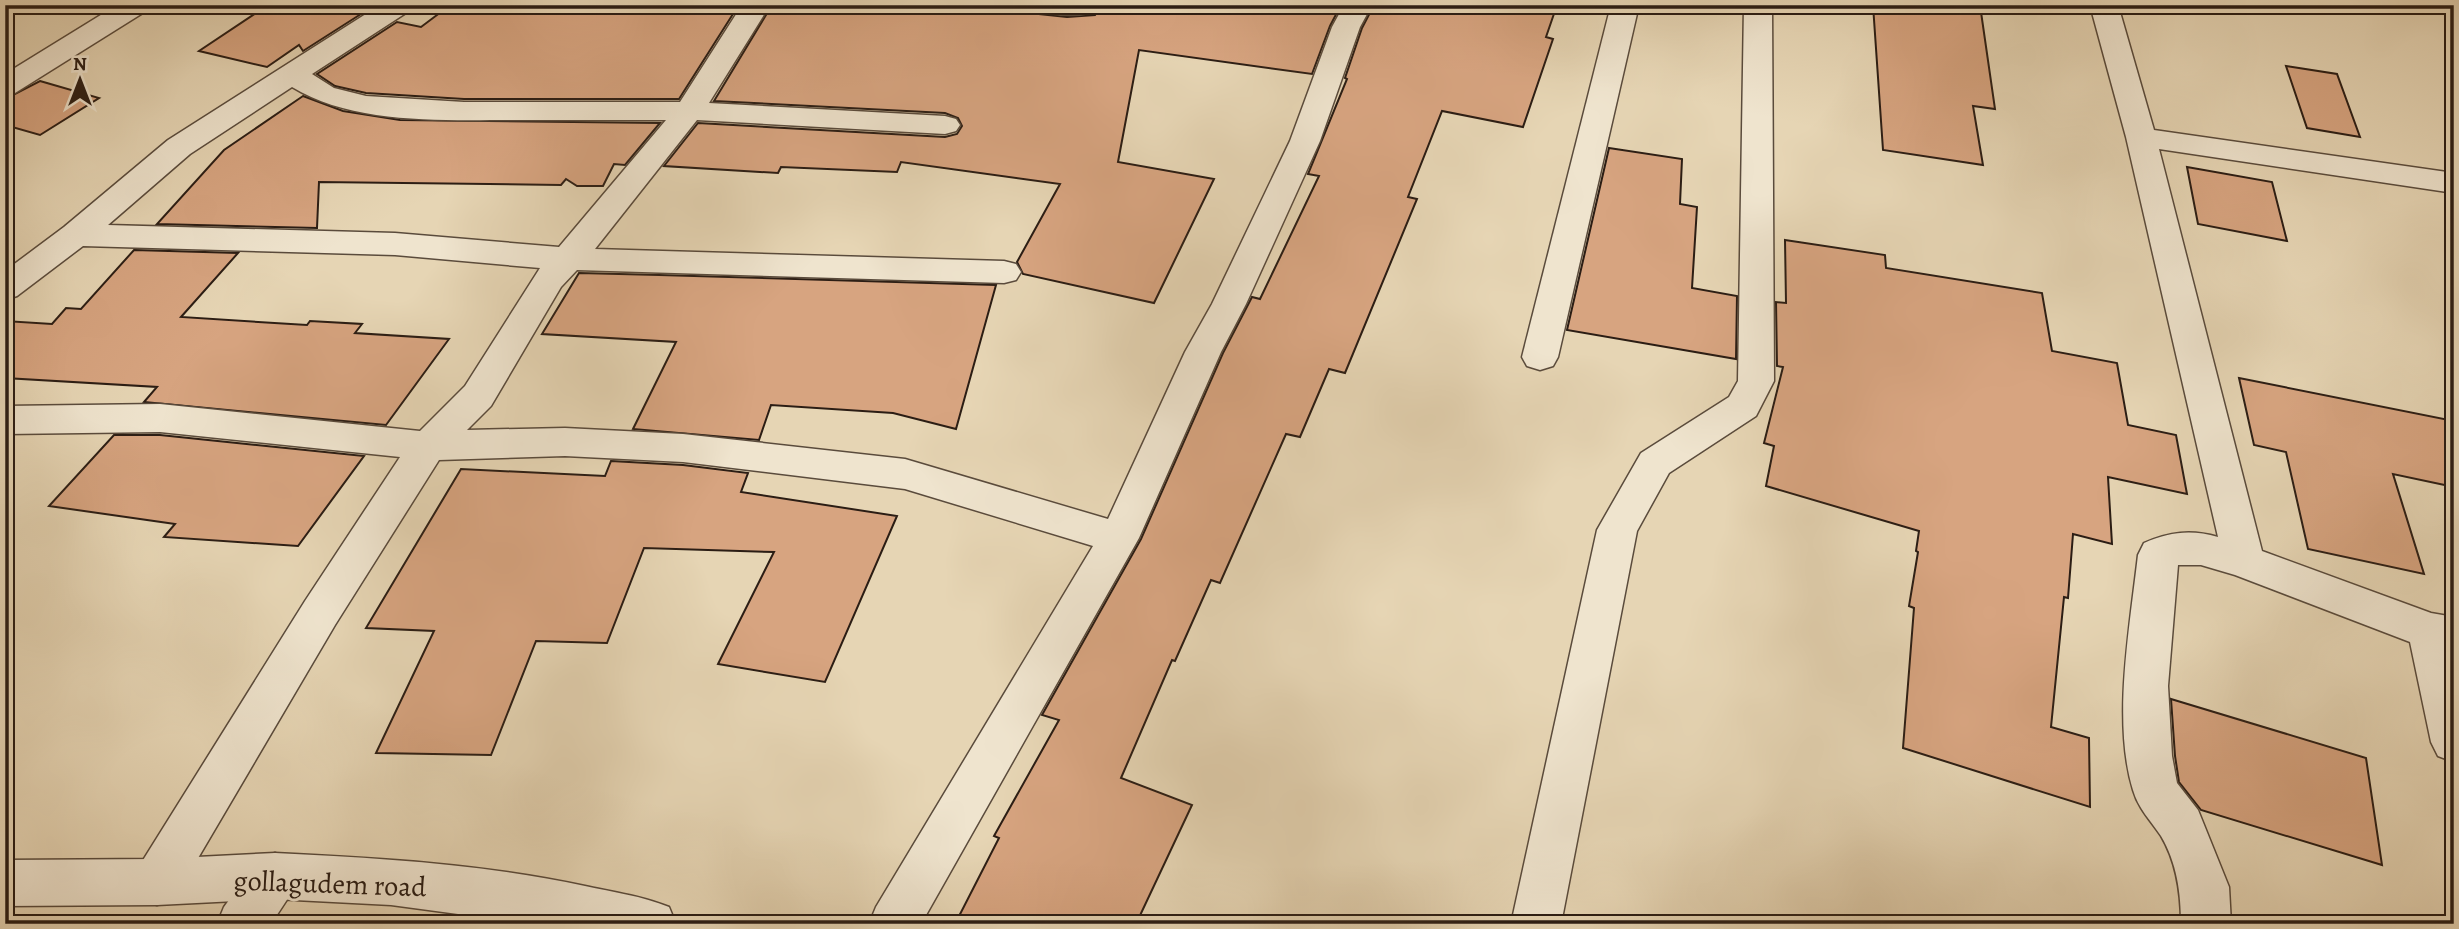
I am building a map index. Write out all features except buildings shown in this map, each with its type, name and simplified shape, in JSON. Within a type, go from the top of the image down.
[{"type":"street","points":[[5,87],[136,5]]},
{"type":"street","points":[[5,289],[76,235],[179,147],[398,5]]},
{"type":"street","points":[[157,882],[320,613],[428,446],[478,396],[549,279],[689,111],[756,5]]},
{"type":"street","points":[[1050,5],[1084,6]]},
{"type":"street","points":[[894,924],[1119,538],[1203,352],[1229,304],[1305,141],[1346,27],[1358,5]]},
{"type":"street","points":[[1540,357],[1625,5]]},
{"type":"street","points":[[1536,924],[1617,530],[1655,463],[1743,406],[1756,381],[1758,5]]},
{"type":"street","points":[[2104,5],[2141,137],[2244,561]]},
{"type":"street","points":[[293,75],[324,94],[365,104],[464,111],[689,111],[946,125]]},
{"type":"street","points":[[2141,137],[2454,183]]},
{"type":"street","points":[[76,235],[395,244],[568,259],[1004,272]]},
{"type":"street","points":[[5,420],[160,418],[428,446],[565,442],[683,448],[905,474],[1119,538]]},
{"type":"street","points":[[2206,924],[2205,887],[2181,826],[2157,791],[2149,756],[2146,686],[2158,555],[2169,549],[2192,547],[2244,561],[2441,633],[2454,742]]},
{"type":"street","points":[[242,924],[275,876]]},
{"type":"street","name":"gollagudem road","points":[[5,883],[157,882],[275,876],[391,882],[550,902],[652,924]]}]
